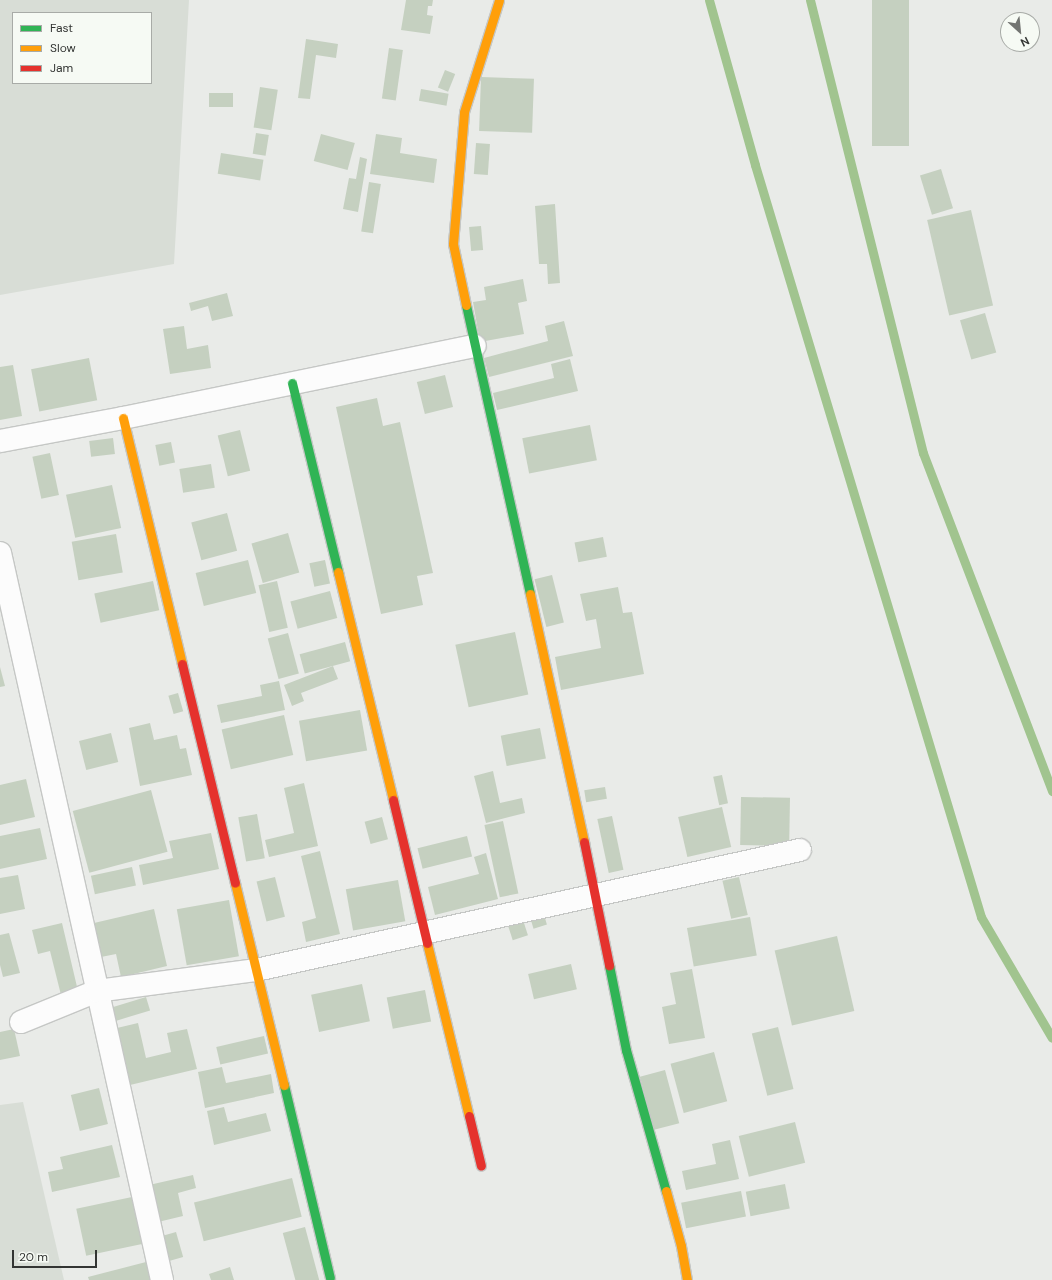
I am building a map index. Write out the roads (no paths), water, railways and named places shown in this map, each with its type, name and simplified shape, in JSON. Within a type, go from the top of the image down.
[{"type":"street","points":[[499,0],[464,112],[453,244],[596,895],[626,1050],[681,1246],[687,1280]]},
{"type":"street","points":[[0,440],[123,418],[475,346]]},
{"type":"street","points":[[292,383],[481,1166]]},
{"type":"street","points":[[123,418],[330,1278]]},
{"type":"street","points":[[0,553],[96,991],[162,1280]]},
{"type":"street","points":[[20,1022],[96,991],[256,970],[800,850]]},
{"type":"waterway","points":[[709,0],[755,165],[981,917],[1052,1038]]},
{"type":"waterway","points":[[810,0],[923,453],[1052,791]]}]
